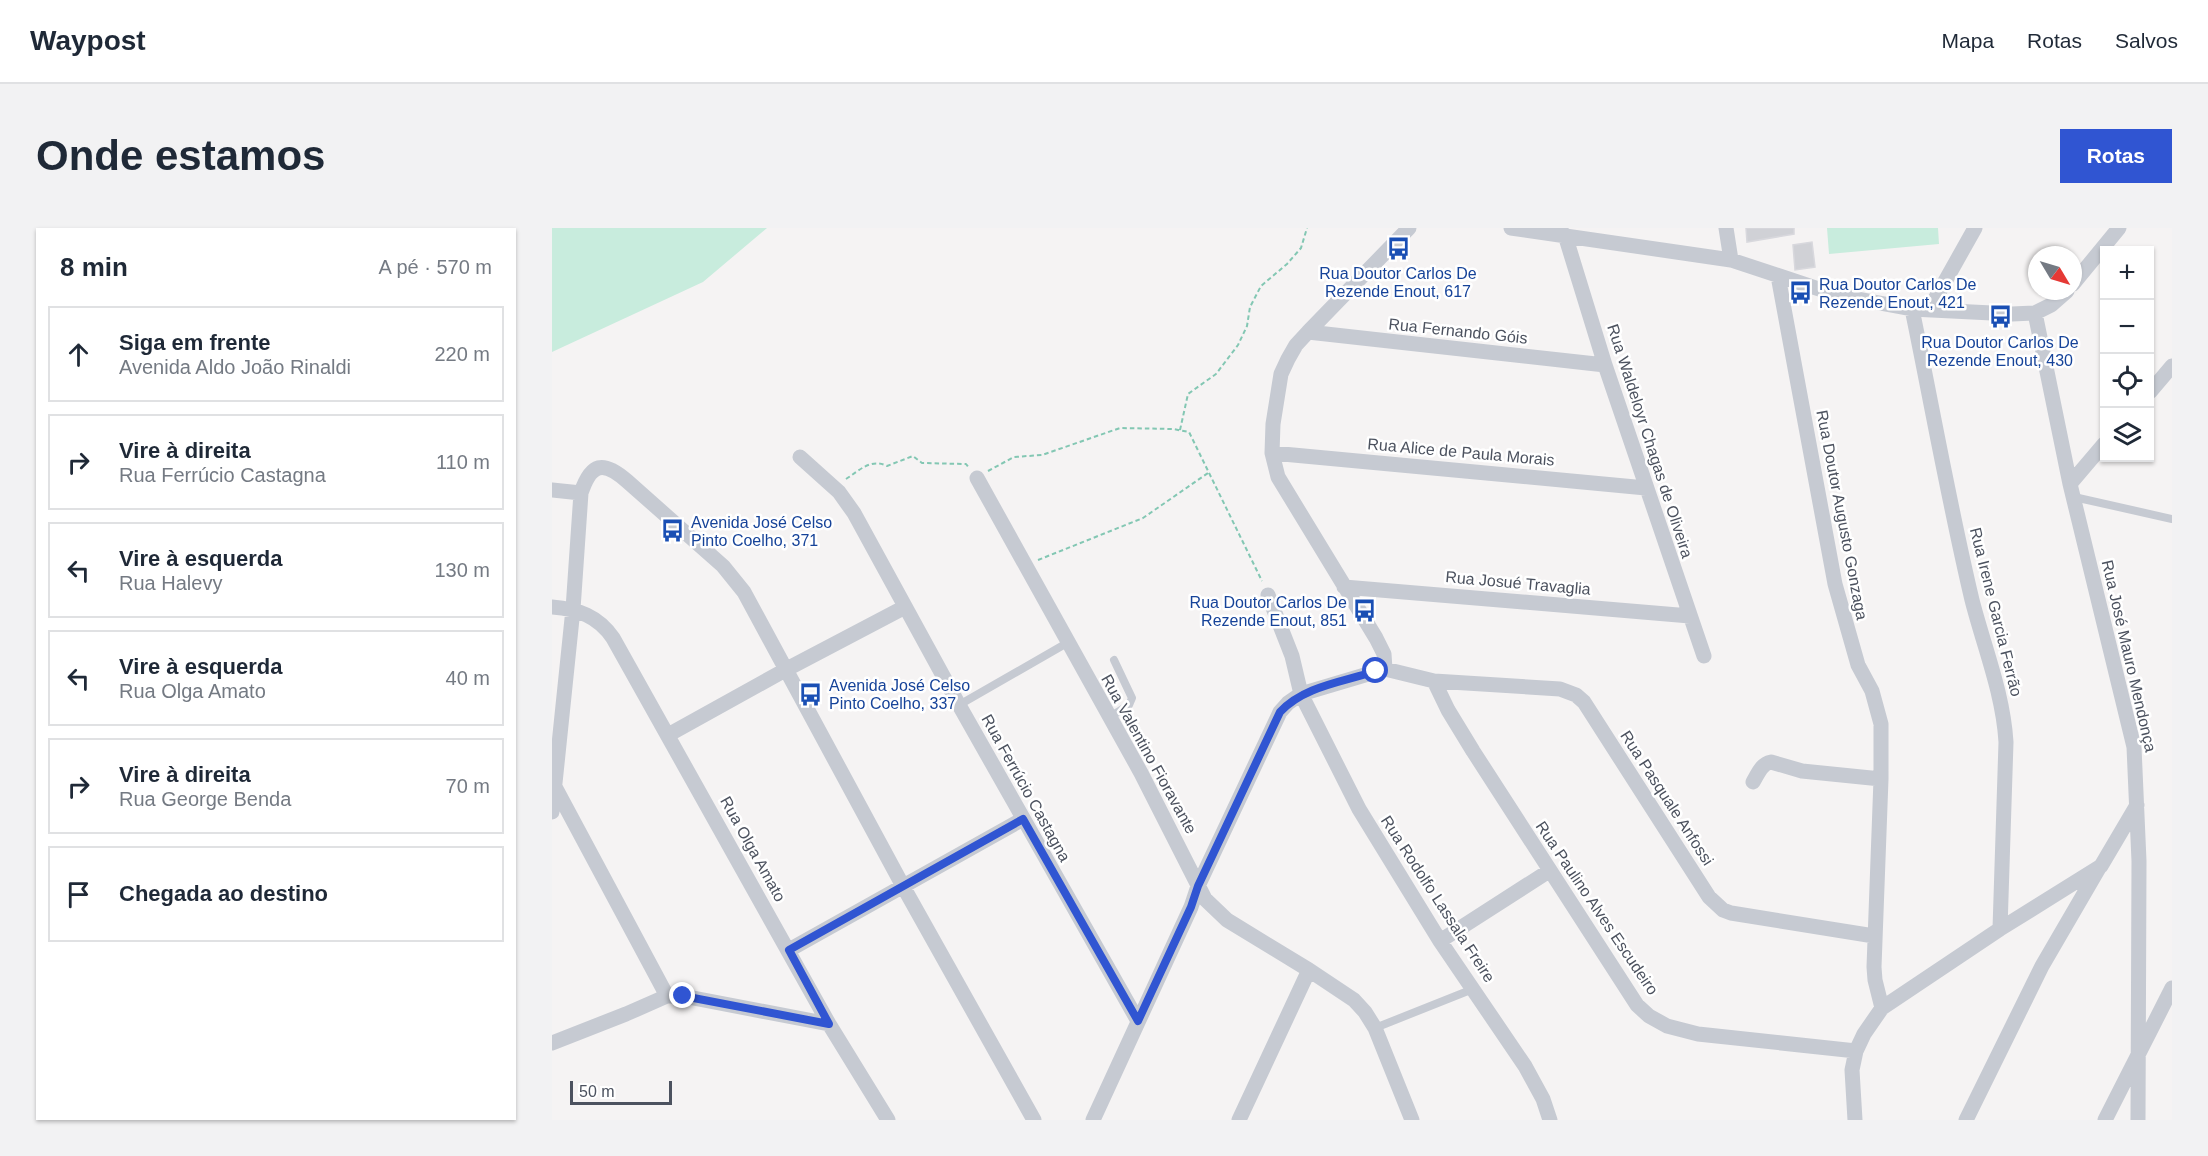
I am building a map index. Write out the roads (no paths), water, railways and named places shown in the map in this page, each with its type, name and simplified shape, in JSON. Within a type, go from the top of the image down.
[{"type":"street","points":[[1385,669],[1382,649],[1278,477],[1272,453],[1275,402],[1281,374],[1296,345],[1408,228]]},
{"type":"street","points":[[1511,228],[1731,260],[1858,299],[1912,309],[2035,313],[2057,300]]},
{"type":"street","points":[[1726,228],[1731,260]]},
{"type":"street","points":[[1929,310],[1975,228]]},
{"type":"street","points":[[2082,273],[2119,228]]},
{"type":"street","name":"Rua Waldeloyr Chagas de Oliveira","points":[[1565,235],[1605,365],[1704,657]]},
{"type":"street","name":"Rua Doutor Augusto Gonzaga","points":[[1778,276],[1835,584],[1858,665],[1872,691],[1881,724],[1881,779],[1874,936],[1875,980],[1882,1008]]},
{"type":"street","name":"Rua Irene Garcia Ferrão","points":[[1912,309],[1961,550],[2004,717],[2006,742],[2000,929]]},
{"type":"street","name":"Rua José Mauro Mendonça","points":[[2035,313],[2072,490],[2134,747],[2139,861],[2138,1120]]},
{"type":"street","name":"Rua Fernando Góis","points":[[1308,332],[1605,365]]},
{"type":"street","points":[[2154,387],[2172,366]]},
{"type":"street","points":[[2072,490],[2100,450]]},
{"type":"street","name":"Rua Alice de Paula Morais","points":[[1272,453],[1646,488]]},
{"type":"street","name":"Rua Ferrúcio Castagna","points":[[800,457],[834,487],[854,513],[959,705],[1138,1021]]},
{"type":"street","points":[[552,812],[556,732],[573,609],[581,493],[593,469],[602,467],[618,473],[734,577],[744,592],[904,888],[1034,1120]]},
{"type":"street","name":"Rua Valentino Fioravante","points":[[977,478],[1141,773],[1205,898],[1227,920],[1354,1000],[1376,1028],[1412,1120]]},
{"type":"street","points":[[552,490],[581,493]]},
{"type":"street","name":"Rua Josué Travaglia","points":[[1344,587],[1690,616]]},
{"type":"street","name":"Rua Rodolfo Lassala Freire","points":[[1268,595],[1292,656],[1302,694],[1359,809],[1440,941],[1525,1066],[1543,1099],[1550,1120]]},
{"type":"street","points":[[552,607],[573,609]]},
{"type":"street","points":[[668,735],[905,607]]},
{"type":"street","name":"Rua Olga Amato","points":[[573,609],[592,616],[607,629],[829,1024],[888,1120]]},
{"type":"street","points":[[1093,1120],[1272,725],[1288,703],[1302,694],[1385,669],[1434,681]]},
{"type":"street","name":"Rua Paulino Alves Escudeiro","points":[[1434,681],[1454,720],[1637,1005],[1658,1022],[1698,1034],[1856,1051]]},
{"type":"street","name":"Rua Pasquale Anfossi","points":[[1434,681],[1560,689],[1576,695],[1592,714],[1709,897],[1723,910],[1874,936]]},
{"type":"street","points":[[1753,782],[1762,767],[1771,762],[1815,773],[1881,779]]},
{"type":"street","points":[[554,785],[667,996]]},
{"type":"street","points":[[1966,1120],[2042,966],[2137,805]]},
{"type":"street","points":[[789,950],[904,888],[1023,819]]},
{"type":"street","points":[[1856,1120],[1852,1070],[1856,1051],[1864,1034],[1882,1008],[2000,929],[2101,866]]},
{"type":"street","points":[[1440,941],[1549,871]]},
{"type":"street","points":[[1239,1120],[1309,970]]},
{"type":"street","points":[[2105,1120],[2172,988]]},
{"type":"street","points":[[552,1043],[667,996],[683,996],[829,1024]]},
{"type":"lane","points":[[2072,490],[2172,519]]},
{"type":"lane","points":[[959,705],[1067,643]]},
{"type":"lane","points":[[1109,718],[1131,703],[1132,698],[1114,660]]},
{"type":"lane","points":[[1376,1028],[1473,989]]},
{"type":"place","name":"Rua Doutor Carlos De Rezende Enout, 617","points":[[1398,248]]},
{"type":"place","name":"Rua Doutor Carlos De Rezende Enout, 421","points":[[1801,293]]},
{"type":"place","name":"Rua Doutor Carlos De Rezende Enout, 430","points":[[2000,317]]},
{"type":"place","name":"Avenida José Celso Pinto Coelho, 371","points":[[673,531]]},
{"type":"place","name":"Rua Doutor Carlos De Rezende Enout, 851","points":[[1365,611]]},
{"type":"place","name":"Avenida José Celso Pinto Coelho, 337","points":[[811,694]]}]
